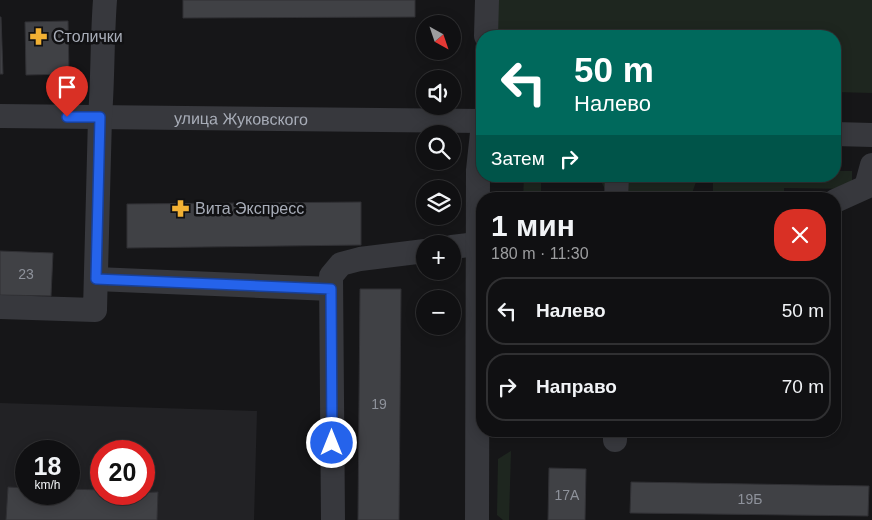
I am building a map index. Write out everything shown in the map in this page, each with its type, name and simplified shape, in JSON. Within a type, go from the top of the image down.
[{"type":"street","points":[[0,307],[95,310],[105,0]]},
{"type":"street","points":[[486,0],[486,30]]},
{"type":"street","name":"улица Жуковского","points":[[0,116],[476,121]]},
{"type":"street","points":[[841,134],[872,135]]},
{"type":"street","points":[[841,198],[866,187],[872,165]]},
{"type":"street","points":[[461,246],[476,244]]},
{"type":"street","points":[[333,520],[331,276],[341,264],[360,259],[416,252]]},
{"type":"street","points":[[96,279],[331,289]]},
{"type":"street","points":[[477,437],[477,520]]},
{"type":"shaded area","points":[[497,0],[872,0],[872,93],[841,92],[841,30],[496,30]]},
{"type":"shaded area","points":[[841,171],[852,171],[852,189],[784,188],[784,192],[713,192],[713,182],[841,182]]},
{"type":"shaded area","points":[[524,182],[541,182],[541,192],[523,192]]},
{"type":"shaded area","points":[[601,182],[696,182],[692,192],[612,192],[605,189]]},
{"type":"shaded area","points":[[0,403],[257,411],[254,520],[0,520]]},
{"type":"shaded area","points":[[511,451],[509,520],[503,520],[497,515],[498,459]]},
{"type":"building","points":[[183,0],[415,0],[415,17],[183,18]]},
{"type":"building","points":[[1,17],[3,74],[0,74]]},
{"type":"building","points":[[68,21],[69,74],[26,75],[25,22]]},
{"type":"building","points":[[361,202],[361,245],[127,248],[127,204]]},
{"type":"building","points":[[0,251],[53,253],[51,296],[0,295]]},
{"type":"building","points":[[360,289],[401,289],[399,520],[358,520]]},
{"type":"building","points":[[549,468],[586,469],[585,520],[548,520]]},
{"type":"building","points":[[631,482],[869,486],[868,516],[630,513]]},
{"type":"building","points":[[8,487],[15,487],[15,505],[80,505],[80,489],[90,490],[90,505],[155,505],[155,492],[158,492],[157,520],[6,520]]},
{"type":"place","name":"Столички","points":[[39,36]]},
{"type":"place","name":"Вита Экспресс","points":[[181,208]]},
{"type":"route","points":[[67,117],[100,117],[96,279],[331,289],[332,443]]}]
